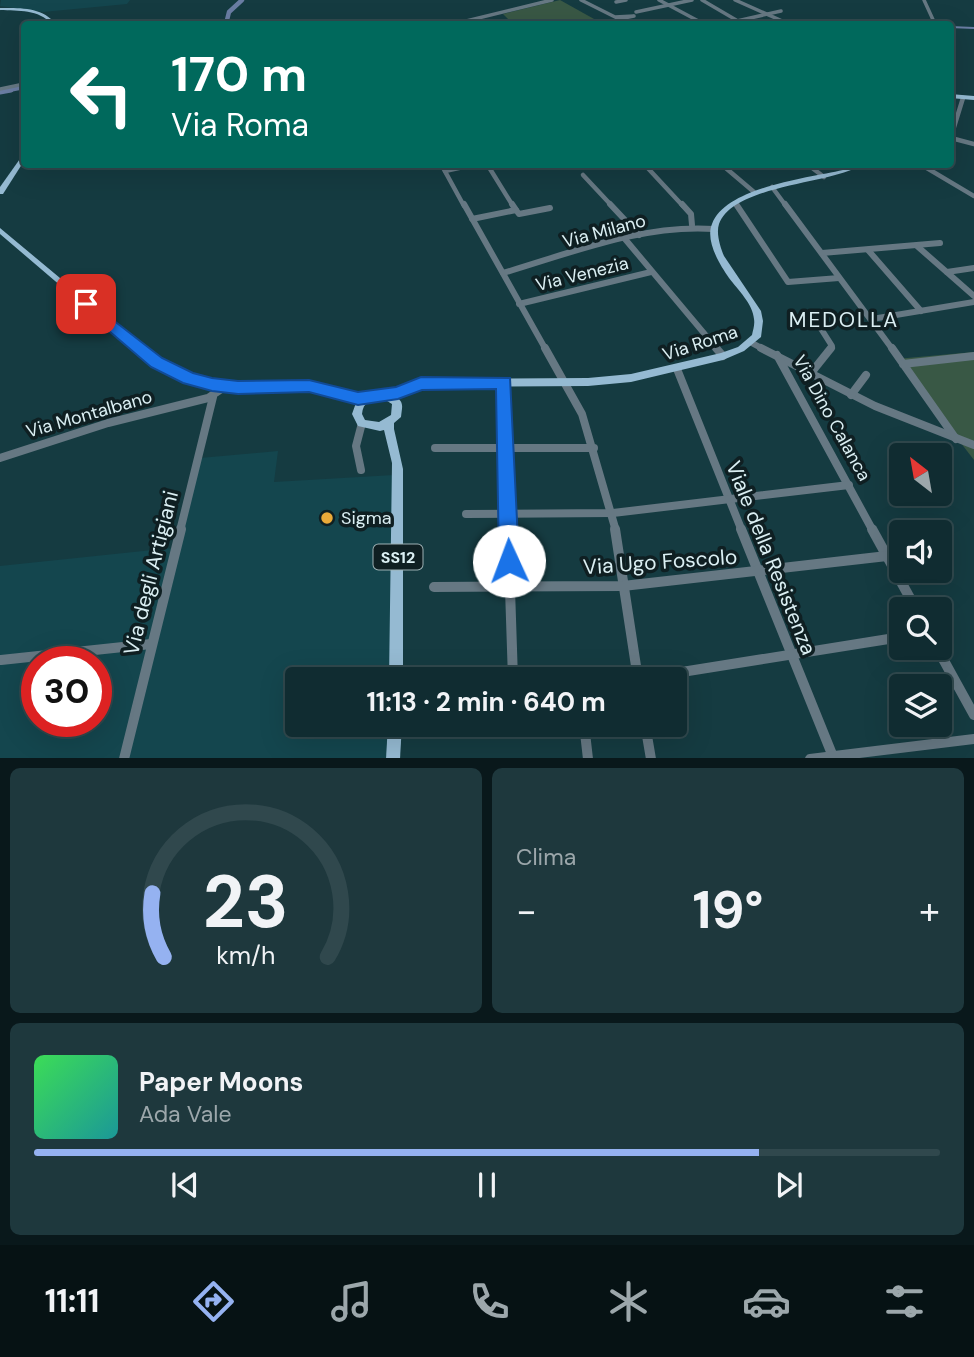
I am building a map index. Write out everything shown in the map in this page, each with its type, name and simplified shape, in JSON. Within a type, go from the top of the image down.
[{"type":"main road","points":[[0,9],[30,10],[45,15],[51,21]]},
{"type":"main road","points":[[954,97],[974,99]]},
{"type":"main road","points":[[0,192],[21,161]]},
{"type":"main road","points":[[714,229],[735,203],[754,192],[855,168]]},
{"type":"main road","name":"Via Roma","points":[[387,394],[405,391],[421,383],[609,381],[677,369],[723,356],[752,342],[759,330],[757,311],[722,261],[713,238],[714,229]]},
{"type":"main road","points":[[0,230],[157,362],[189,378],[226,386],[309,386],[365,398],[378,393],[387,394],[397,402]]},
{"type":"main road","points":[[346,396],[357,408],[362,423],[389,430],[398,413],[397,402],[405,391]]},
{"type":"main road","points":[[357,408],[365,398]]},
{"type":"main road","name":"SS12","points":[[389,430],[398,469],[397,667]]},
{"type":"main road","points":[[393,758],[394,737]]},
{"type":"street","points":[[469,21],[552,0]]},
{"type":"street","points":[[581,0],[615,17]]},
{"type":"street","points":[[616,2],[626,0]]},
{"type":"street","points":[[659,0],[698,21]]},
{"type":"street","points":[[636,12],[692,0]]},
{"type":"street","points":[[702,0],[737,21],[782,11]]},
{"type":"street","points":[[735,0],[782,21]]},
{"type":"street","points":[[924,0],[934,21]]},
{"type":"street","points":[[0,89],[21,85]]},
{"type":"street","points":[[954,129],[963,98]]},
{"type":"street","points":[[954,140],[974,144]]},
{"type":"street","points":[[443,168],[582,414],[612,513],[636,667]]},
{"type":"street","points":[[490,168],[519,214],[550,208]]},
{"type":"street","points":[[648,168],[691,214],[692,225]]},
{"type":"street","points":[[727,168],[754,192]]},
{"type":"street","points":[[812,168],[824,177]]},
{"type":"street","points":[[927,168],[974,196]]},
{"type":"street","points":[[583,174],[639,236]]},
{"type":"street","points":[[772,187],[872,319],[956,439]]},
{"type":"street","points":[[735,203],[788,282],[839,278]]},
{"type":"street","points":[[472,219],[516,209]]},
{"type":"street","name":"Via Milano","points":[[503,273],[639,236],[692,225],[714,229]]},
{"type":"street","points":[[625,239],[723,356]]},
{"type":"street","points":[[822,253],[940,243]]},
{"type":"street","points":[[917,246],[974,296]]},
{"type":"street","points":[[868,250],[921,311]]},
{"type":"street","points":[[947,272],[974,268]]},
{"type":"street","name":"Via Venezia","points":[[519,304],[651,272]]},
{"type":"street","points":[[872,319],[974,302]]},
{"type":"street","points":[[811,373],[832,346],[818,324]]},
{"type":"street","points":[[752,342],[851,395],[974,445]]},
{"type":"street","name":"Via Dino Calanca","points":[[777,355],[909,597]]},
{"type":"street","points":[[903,364],[974,356]]},
{"type":"street","name":"Viale della Resistenza","points":[[677,369],[728,501],[834,756]]},
{"type":"street","points":[[851,395],[866,375]]},
{"type":"street","points":[[504,382],[513,667]]},
{"type":"street","name":"Via Montalbano","points":[[0,458],[100,425],[213,397],[226,386]]},
{"type":"street","name":"Via degli Artigiani","points":[[124,758],[213,397]]},
{"type":"street","points":[[361,470],[356,446],[362,423]]},
{"type":"street","points":[[435,448],[594,447]]},
{"type":"street","points":[[466,514],[612,513],[849,485]]},
{"type":"street","name":"Via Ugo Foscolo","points":[[434,587],[624,586],[887,556]]},
{"type":"street","points":[[687,671],[889,639]]},
{"type":"street","points":[[1,660],[151,644]]},
{"type":"street","points":[[944,660],[974,715]]},
{"type":"street","points":[[586,737],[588,758]]},
{"type":"street","points":[[647,737],[651,758]]},
{"type":"street","points":[[810,758],[974,739]]},
{"type":"shaded area","points":[[1,0],[130,0],[127,4],[43,12],[0,6]]},
{"type":"shaded area","points":[[278,451],[274,482],[394,475],[401,667],[285,667],[285,737],[400,737],[399,758],[0,758],[0,566],[172,548],[200,458]]},
{"type":"green space","points":[[560,0],[598,21],[510,21],[503,14]]},
{"type":"green space","points":[[974,352],[974,460],[896,359]]},
{"type":"waterway","points":[[227,21],[229,12],[242,0]]},
{"type":"waterway","points":[[954,27],[974,28]]},
{"type":"waterway","points":[[3,91],[21,88]]},
{"type":"waterway","points":[[0,92],[11,90]]},
{"type":"place","name":"Sigma","points":[[327,518]]},
{"type":"district","name":"MEDOLLA","points":[[844,320]]},
{"type":"route","points":[[86,304],[167,369],[212,384],[238,388],[309,386],[365,398],[378,393],[398,393],[421,383],[504,382],[509,561]]}]
